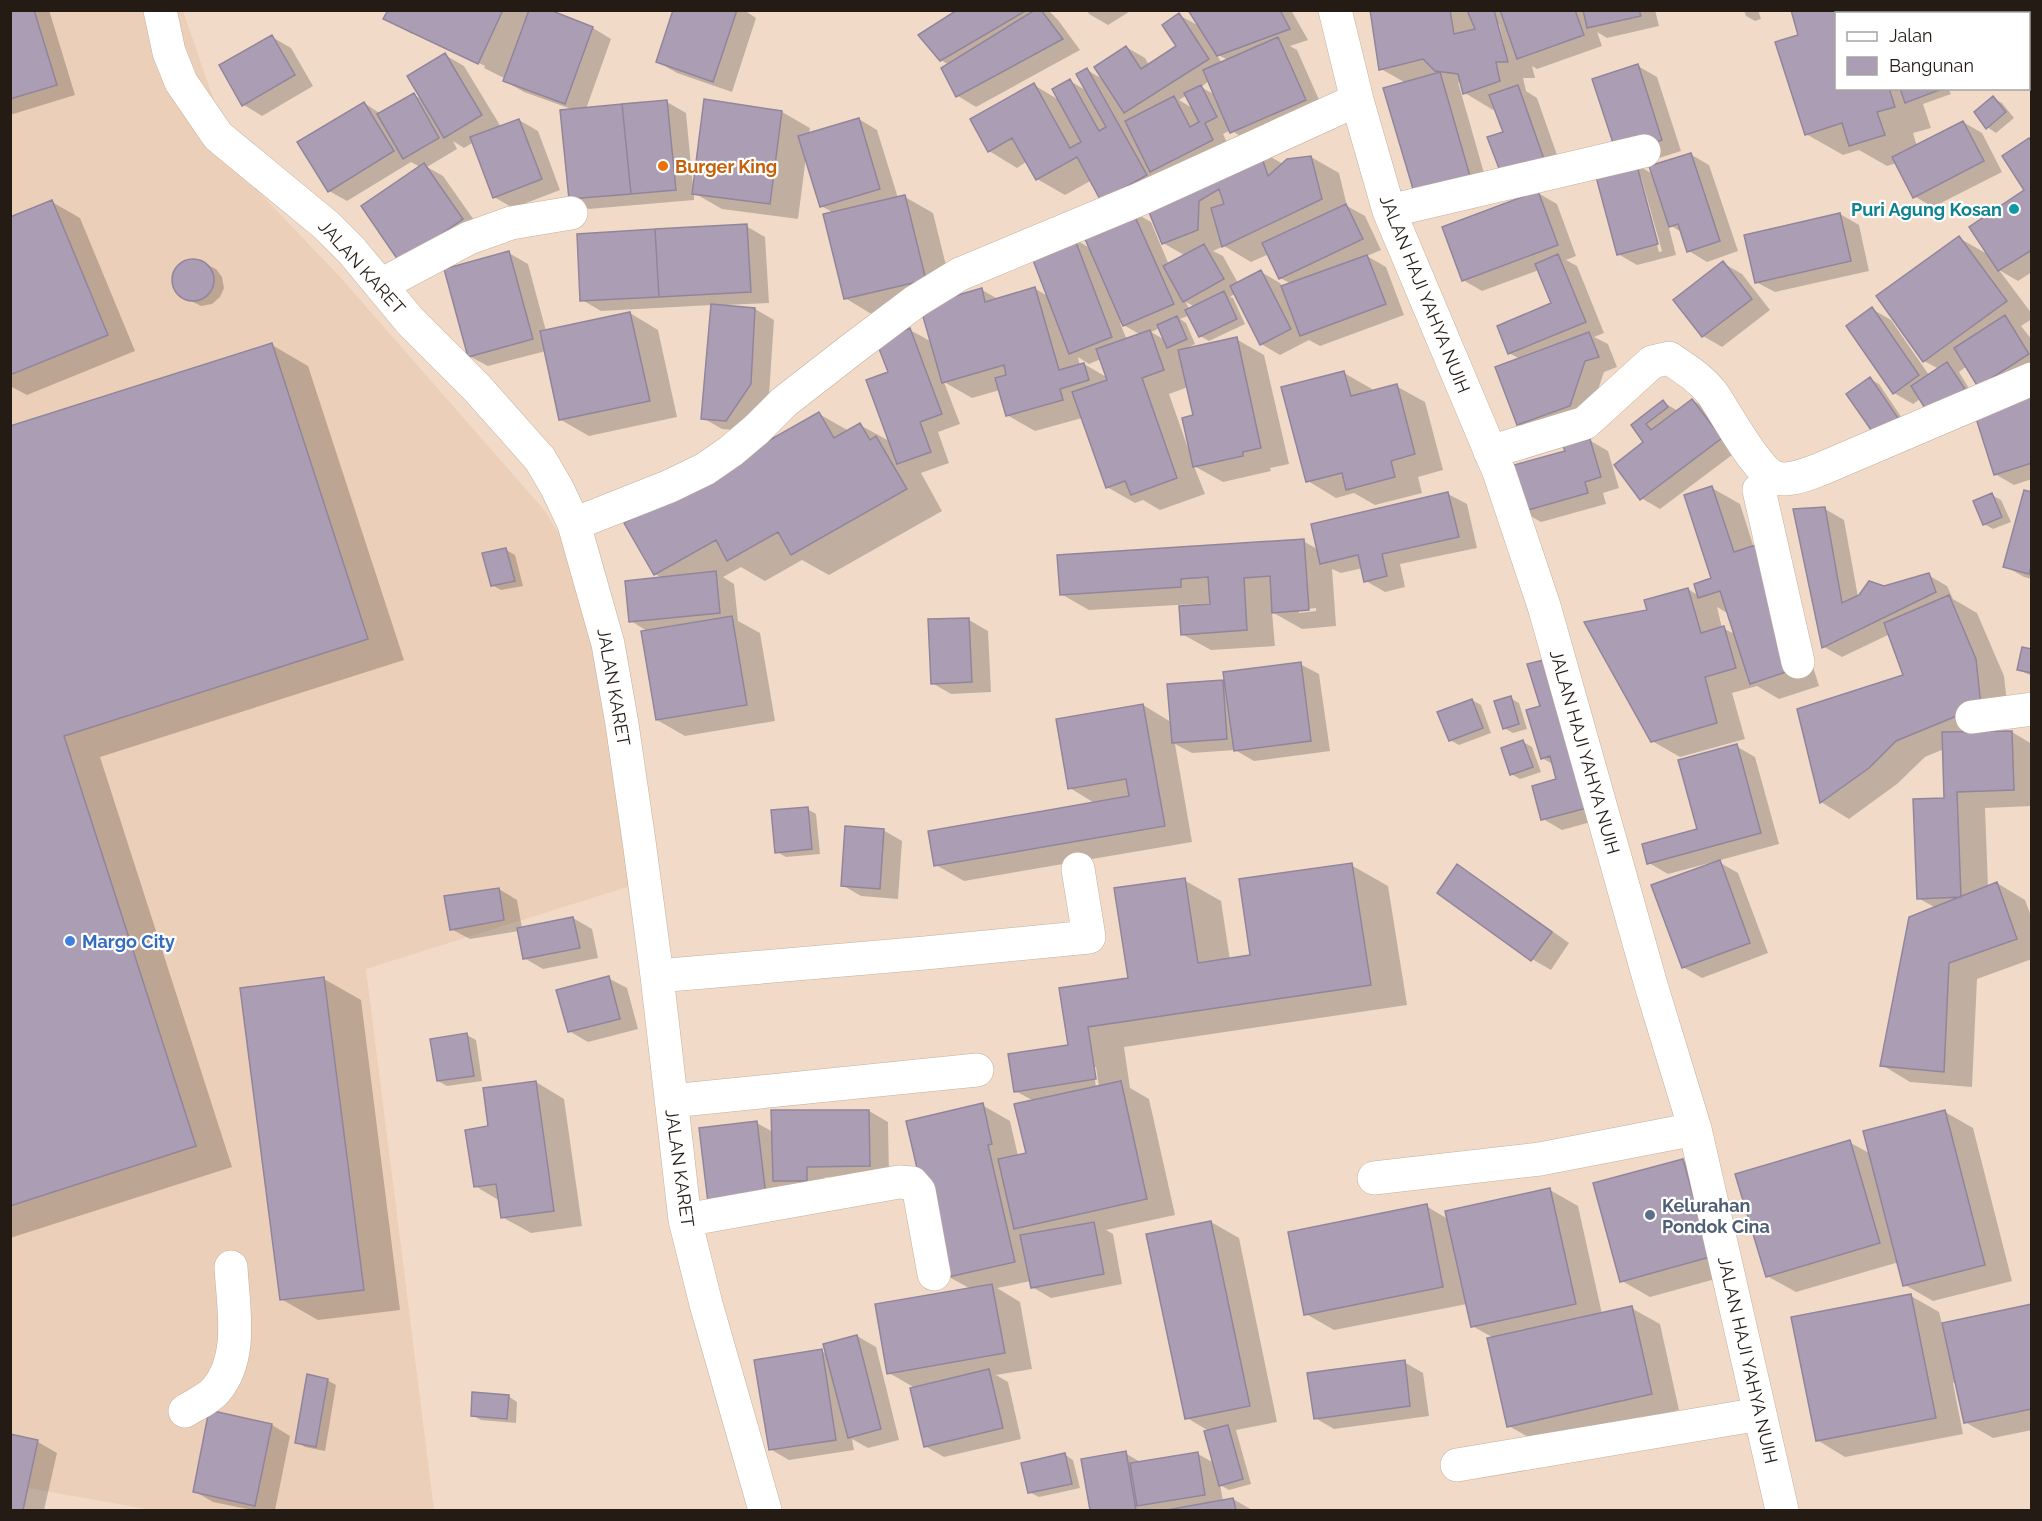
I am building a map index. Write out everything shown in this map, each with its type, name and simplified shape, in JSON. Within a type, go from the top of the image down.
[{"type":"street","name":"JALAN KARET","points":[[160,10],[169,52],[181,82],[218,136],[326,225],[381,285],[410,321],[477,388],[540,459],[574,524],[610,655],[657,976],[685,1220],[706,1304],[765,1510]]},
{"type":"street","name":"JALAN HAJI YAHYA NUIH","points":[[1335,10],[1357,100],[1389,211],[1499,472],[1544,606],[1651,986],[1695,1129],[1782,1510]]},
{"type":"street","points":[[574,524],[670,486],[705,469],[731,451],[784,402],[856,346],[916,301],[960,274],[1140,199],[1357,100]]},
{"type":"street","points":[[1389,211],[1644,151]]},
{"type":"street","points":[[381,285],[469,238],[511,224],[571,213]]},
{"type":"street","points":[[1490,452],[1585,423],[1652,362],[1668,358],[1695,375],[1711,391],[1757,463],[1773,477],[1791,479],[1821,469],[2031,379]]},
{"type":"street","points":[[1773,477],[1759,490],[1798,662]]},
{"type":"street","points":[[1972,717],[2031,709]]},
{"type":"street","points":[[657,976],[1089,937],[1078,869]]},
{"type":"street","points":[[671,1101],[977,1070]]},
{"type":"street","points":[[1374,1178],[1540,1159],[1695,1129]]},
{"type":"street","points":[[685,1220],[899,1182],[912,1183],[919,1191],[934,1274]]},
{"type":"street","points":[[185,1411],[215,1392],[229,1370],[235,1340],[231,1267]]},
{"type":"street","points":[[1457,1465],[1760,1414]]},
{"type":"shaded area","points":[[10,11],[183,11],[238,170],[340,277],[545,511],[619,634],[643,882],[366,969],[434,1510],[152,1510],[11,1485]]},
{"type":"building","points":[[10,10],[34,10],[57,85],[10,99]]},
{"type":"building","points":[[388,10],[503,10],[478,64],[383,19]]},
{"type":"building","points":[[529,10],[550,10],[593,27],[565,104],[503,81]]},
{"type":"building","points":[[673,10],[737,10],[713,82],[656,62]]},
{"type":"building","points":[[957,10],[1027,10],[940,61],[918,35]]},
{"type":"building","points":[[1035,10],[1041,10],[1063,39],[956,97],[941,68]]},
{"type":"building","points":[[1188,10],[1280,10],[1290,29],[1217,56]]},
{"type":"building","points":[[1370,10],[1450,10],[1454,34],[1475,29],[1467,10],[1494,10],[1508,62],[1496,62],[1500,81],[1463,94],[1458,74],[1435,71],[1423,59],[1379,70]]},
{"type":"building","points":[[1500,10],[1575,10],[1584,35],[1517,59]]},
{"type":"building","points":[[1583,10],[1639,10],[1641,16],[1587,28]]},
{"type":"building","points":[[1791,10],[1867,10],[1835,12],[1835,90],[1890,90],[1895,107],[1877,112],[1885,135],[1849,146],[1842,123],[1805,135],[1775,42],[1798,35]]},
{"type":"building","points":[[1945,10],[1993,10],[1993,12],[1945,12]]},
{"type":"building","points":[[1179,13],[1209,59],[1124,113],[1094,67],[1126,46],[1141,69],[1176,46],[1162,25]]},
{"type":"building","points":[[272,35],[295,75],[242,106],[219,65]]},
{"type":"building","points":[[1278,37],[1306,100],[1230,133],[1203,70]]},
{"type":"building","points":[[445,53],[482,115],[444,138],[407,76]]},
{"type":"building","points":[[1638,64],[1662,140],[1617,155],[1592,79]]},
{"type":"building","points":[[1087,68],[1147,175],[1101,201],[1077,157],[1036,180],[1012,138],[988,152],[970,119],[1034,83],[1070,148],[1081,142],[1052,89],[1070,79],[1099,131],[1106,127],[1076,74]]},
{"type":"building","points":[[1440,72],[1472,183],[1416,199],[1383,88]]},
{"type":"building","points":[[1201,85],[1217,117],[1205,123],[1213,140],[1150,172],[1125,121],[1174,96],[1190,127],[1199,122],[1184,93]]},
{"type":"building","points":[[1518,85],[1545,162],[1502,176],[1487,137],[1503,132],[1489,95]]},
{"type":"building","points":[[1901,90],[1939,90],[1905,103]]},
{"type":"building","points":[[414,93],[439,138],[403,159],[377,114]]},
{"type":"building","points":[[1993,96],[2006,112],[1986,129],[1974,112]]},
{"type":"building","points":[[704,99],[782,111],[770,204],[692,194]]},
{"type":"building","points":[[667,100],[676,190],[631,194],[622,104]]},
{"type":"building","points":[[364,102],[394,151],[328,192],[297,142]]},
{"type":"building","points":[[622,104],[631,194],[569,199],[560,110]]},
{"type":"building","points":[[859,118],[880,189],[820,207],[798,136]]},
{"type":"building","points":[[519,119],[542,179],[493,198],[470,137]]},
{"type":"building","points":[[1963,121],[1984,161],[1913,198],[1892,157]]},
{"type":"building","name":"Puri Agung Kosan","points":[[2029,138],[2032,142],[2032,250],[1998,271],[1969,227],[2024,190],[2002,156]]},
{"type":"building","points":[[1259,149],[1268,176],[1287,159],[1311,156],[1322,199],[1222,247],[1211,208],[1224,204],[1219,189],[1199,201],[1198,230],[1162,244],[1144,200]]},
{"type":"building","points":[[1691,153],[1720,241],[1687,252],[1678,224],[1669,227],[1649,166]]},
{"type":"building","points":[[1636,162],[1658,244],[1617,255],[1595,173]]},
{"type":"building","points":[[424,163],[463,219],[400,263],[361,206]]},
{"type":"building","points":[[1538,191],[1558,245],[1462,281],[1442,227]]},
{"type":"building","points":[[905,195],[926,280],[844,299],[823,214]]},
{"type":"building","points":[[52,200],[108,335],[10,375],[10,217]]},
{"type":"building","points":[[1346,204],[1363,239],[1279,279],[1262,243]]},
{"type":"building","points":[[1132,210],[1174,304],[1123,326],[1082,232]]},
{"type":"building","points":[[1840,213],[1851,261],[1755,283],[1744,235]]},
{"type":"building","points":[[747,224],[751,292],[659,297],[655,229]]},
{"type":"building","points":[[655,229],[659,297],[580,301],[577,234]]},
{"type":"building","points":[[1959,236],[2007,301],[1923,362],[1876,296]]},
{"type":"building","points":[[1074,237],[1112,337],[1069,354],[1033,260]]},
{"type":"building","points":[[1204,244],[1224,279],[1183,302],[1163,266]]},
{"type":"building","points":[[509,251],[533,339],[468,357],[444,269]]},
{"type":"building","points":[[1558,254],[1586,322],[1508,354],[1497,326],[1551,303],[1535,264]]},
{"type":"building","points":[[1367,255],[1386,304],[1300,336],[1281,286]]},
{"type":"building","points":[[193,259],[201,260],[208,265],[213,272],[213,288],[208,295],[201,300],[193,301],[185,300],[178,295],[173,288],[172,280],[173,272],[178,265],[185,260]]},
{"type":"building","points":[[1723,261],[1752,299],[1702,337],[1673,300]]},
{"type":"building","points":[[1261,270],[1291,329],[1260,345],[1230,286]]},
{"type":"building","points":[[1035,287],[1059,370],[1084,363],[1089,380],[1060,389],[1063,400],[1006,416],[995,378],[1006,375],[1004,365],[942,383],[920,306],[982,288],[985,302]]},
{"type":"building","points":[[1224,291],[1237,319],[1199,337],[1185,310]]},
{"type":"building","points":[[711,304],[755,308],[751,384],[726,421],[701,419]]},
{"type":"building","points":[[1872,307],[1919,375],[1893,394],[1846,326]]},
{"type":"building","points":[[630,312],[650,401],[559,420],[540,331]]},
{"type":"building","points":[[2005,315],[2029,354],[1978,387],[1954,348]]},
{"type":"building","points":[[1177,316],[1187,339],[1167,348],[1157,325]]},
{"type":"building","points":[[910,328],[942,414],[920,422],[931,452],[897,464],[866,380],[888,372],[876,341]]},
{"type":"building","points":[[1150,330],[1164,370],[1142,378],[1177,478],[1131,495],[1125,481],[1106,488],[1072,392],[1107,380],[1096,349]]},
{"type":"building","points":[[1589,332],[1599,357],[1585,361],[1570,406],[1517,425],[1495,367]]},
{"type":"building","points":[[1237,337],[1261,448],[1243,452],[1243,456],[1193,467],[1182,418],[1193,415],[1178,350]]},
{"type":"building","name":"Margo City","points":[[272,343],[368,639],[64,736],[196,1146],[10,1206],[10,426]]},
{"type":"building","points":[[1947,362],[1965,389],[1928,413],[1911,386]]},
{"type":"building","points":[[1344,371],[1351,396],[1397,384],[1415,454],[1391,461],[1395,477],[1346,490],[1342,473],[1306,482],[1281,387]]},
{"type":"building","points":[[1870,377],[1900,421],[1876,437],[1846,394]]},
{"type":"building","points":[[2032,397],[2032,463],[1994,475],[1975,415]]},
{"type":"building","points":[[1692,399],[1722,438],[1640,500],[1614,465],[1643,442],[1631,425],[1663,400],[1668,407],[1646,424],[1651,430]]},
{"type":"building","points":[[819,412],[834,438],[860,423],[870,440],[876,436],[907,489],[791,555],[778,532],[727,561],[716,540],[654,575],[624,523]]},
{"type":"building","points":[[1590,439],[1601,477],[1585,482],[1588,493],[1521,512],[1507,467],[1565,451],[1563,446]]},
{"type":"building","points":[[1712,486],[1734,552],[1762,543],[1792,670],[1750,684],[1720,591],[1698,598],[1694,584],[1711,578],[1684,495]]},
{"type":"building","points":[[2024,490],[2032,492],[2032,563],[2029,574],[2003,567]]},
{"type":"building","points":[[1448,492],[1459,537],[1382,554],[1387,576],[1364,582],[1358,555],[1320,564],[1311,524]]},
{"type":"building","points":[[1992,493],[2002,517],[1983,525],[1973,501]]},
{"type":"building","points":[[1825,507],[1842,603],[1859,595],[1869,581],[1884,586],[1929,573],[1936,592],[1822,648],[1793,509]]},
{"type":"building","points":[[1304,539],[1309,610],[1272,613],[1270,576],[1244,578],[1247,630],[1181,635],[1179,606],[1210,604],[1208,577],[1181,579],[1181,587],[1060,595],[1057,555]]},
{"type":"building","points":[[506,548],[515,581],[491,586],[482,553]]},
{"type":"building","points":[[716,571],[720,613],[629,622],[625,581]]},
{"type":"building","points":[[1688,588],[1701,633],[1724,626],[1736,668],[1705,677],[1717,723],[1651,742],[1584,622],[1647,610],[1644,600]]},
{"type":"building","points":[[1949,595],[1976,659],[1981,706],[1896,741],[1869,768],[1820,803],[1797,709],[1903,675],[1884,623]]},
{"type":"building","points":[[732,616],[747,705],[656,720],[641,631]]},
{"type":"building","points":[[969,618],[972,682],[931,684],[928,619]]},
{"type":"building","points":[[2022,647],[2032,649],[2032,673],[2017,670]]},
{"type":"building","points":[[1548,659],[1587,808],[1541,820],[1532,786],[1556,779],[1550,756],[1541,759],[1526,710],[1540,706],[1527,664]]},
{"type":"building","points":[[1301,662],[1311,741],[1234,751],[1223,672]]},
{"type":"building","points":[[1223,680],[1227,739],[1172,743],[1167,684]]},
{"type":"building","points":[[1511,696],[1519,724],[1503,729],[1494,701]]},
{"type":"building","points":[[1472,699],[1483,728],[1449,741],[1437,712]]},
{"type":"building","points":[[1143,704],[1165,826],[934,866],[928,831],[1129,796],[1126,779],[1068,789],[1056,719]]},
{"type":"building","points":[[2012,731],[2014,790],[1957,792],[1961,897],[1917,899],[1913,799],[1944,798],[1942,732]]},
{"type":"building","points":[[1523,740],[1533,767],[1510,775],[1501,748]]},
{"type":"building","points":[[1737,744],[1761,833],[1647,864],[1642,844],[1697,829],[1678,760]]},
{"type":"building","points":[[808,807],[812,849],[775,853],[771,810]]},
{"type":"building","points":[[845,826],[884,829],[880,889],[841,886]]},
{"type":"building","points":[[1720,860],[1750,943],[1682,968],[1651,885]]},
{"type":"building","points":[[1352,863],[1371,985],[1088,1027],[1096,1079],[1014,1092],[1008,1054],[1068,1045],[1059,988],[1128,978],[1114,888],[1185,878],[1198,963],[1250,955],[1239,879]]},
{"type":"building","points":[[1457,864],[1552,932],[1531,961],[1437,893]]},
{"type":"building","points":[[1997,882],[2017,939],[1949,963],[1944,1072],[1880,1066],[1909,917]]},
{"type":"building","points":[[499,888],[504,920],[450,930],[444,896]]},
{"type":"building","points":[[573,917],[580,948],[523,959],[517,928]]},
{"type":"building","points":[[609,976],[620,1019],[568,1032],[556,990]]},
{"type":"building","points":[[324,977],[364,1290],[280,1300],[240,988]]},
{"type":"building","points":[[467,1033],[474,1076],[437,1081],[430,1039]]},
{"type":"building","points":[[536,1081],[554,1211],[501,1218],[496,1184],[474,1187],[465,1130],[488,1126],[483,1088]]},
{"type":"building","points":[[1121,1081],[1147,1199],[1014,1229],[998,1159],[1026,1153],[1014,1104]]},
{"type":"building","points":[[983,1103],[992,1144],[988,1145],[1015,1262],[948,1277],[932,1232],[906,1121]]},
{"type":"building","points":[[771,1110],[869,1110],[870,1166],[807,1167],[807,1181],[773,1181]]},
{"type":"building","points":[[1945,1110],[1985,1265],[1903,1286],[1863,1131]]},
{"type":"building","points":[[757,1121],[766,1196],[708,1203],[699,1128]]},
{"type":"building","points":[[1850,1140],[1880,1243],[1766,1277],[1735,1174]]},
{"type":"building","points":[[1683,1159],[1710,1257],[1620,1282],[1593,1183]]},
{"type":"building","points":[[1550,1188],[1576,1304],[1471,1327],[1445,1211]]},
{"type":"building","points":[[1427,1204],[1443,1287],[1304,1315],[1288,1232]]},
{"type":"building","points":[[1211,1221],[1250,1406],[1185,1419],[1146,1234]]},
{"type":"building","points":[[1094,1222],[1104,1274],[1031,1288],[1020,1235]]},
{"type":"building","points":[[992,1284],[1005,1353],[887,1374],[875,1304]]},
{"type":"building","points":[[1911,1294],[1936,1418],[1816,1441],[1791,1317]]},
{"type":"building","points":[[2032,1304],[2032,1409],[1964,1423],[1942,1323]]},
{"type":"building","points":[[1632,1306],[1652,1394],[1507,1427],[1487,1338]]},
{"type":"building","points":[[857,1335],[881,1429],[848,1438],[823,1344]]},
{"type":"building","points":[[822,1349],[836,1440],[769,1450],[754,1360]]},
{"type":"building","points":[[1405,1360],[1410,1406],[1314,1419],[1307,1373]]},
{"type":"building","points":[[989,1369],[1003,1428],[924,1447],[910,1388]]},
{"type":"building","points":[[307,1374],[328,1379],[316,1447],[295,1443]]},
{"type":"building","points":[[472,1392],[509,1395],[507,1419],[471,1416]]},
{"type":"building","points":[[209,1410],[272,1424],[255,1506],[193,1492]]},
{"type":"building","points":[[1228,1425],[1243,1479],[1219,1486],[1204,1431]]},
{"type":"building","points":[[10,1434],[38,1440],[23,1510],[10,1510]]},
{"type":"building","points":[[1126,1451],[1136,1510],[1090,1510],[1081,1459]]},
{"type":"building","points":[[1198,1452],[1205,1495],[1137,1506],[1130,1463]]},
{"type":"building","points":[[1065,1453],[1072,1484],[1028,1493],[1021,1463]]},
{"type":"building","points":[[1233,1498],[1236,1510],[1167,1510]]},
{"type":"place","name":"Burger King","points":[[663,166]]},
{"type":"place","name":"Puri Agung Kosan","points":[[2014,209]]},
{"type":"place","name":"Margo City","points":[[70,941]]},
{"type":"place","name":"Kelurahan Pondok Cina","points":[[1650,1215]]}]
